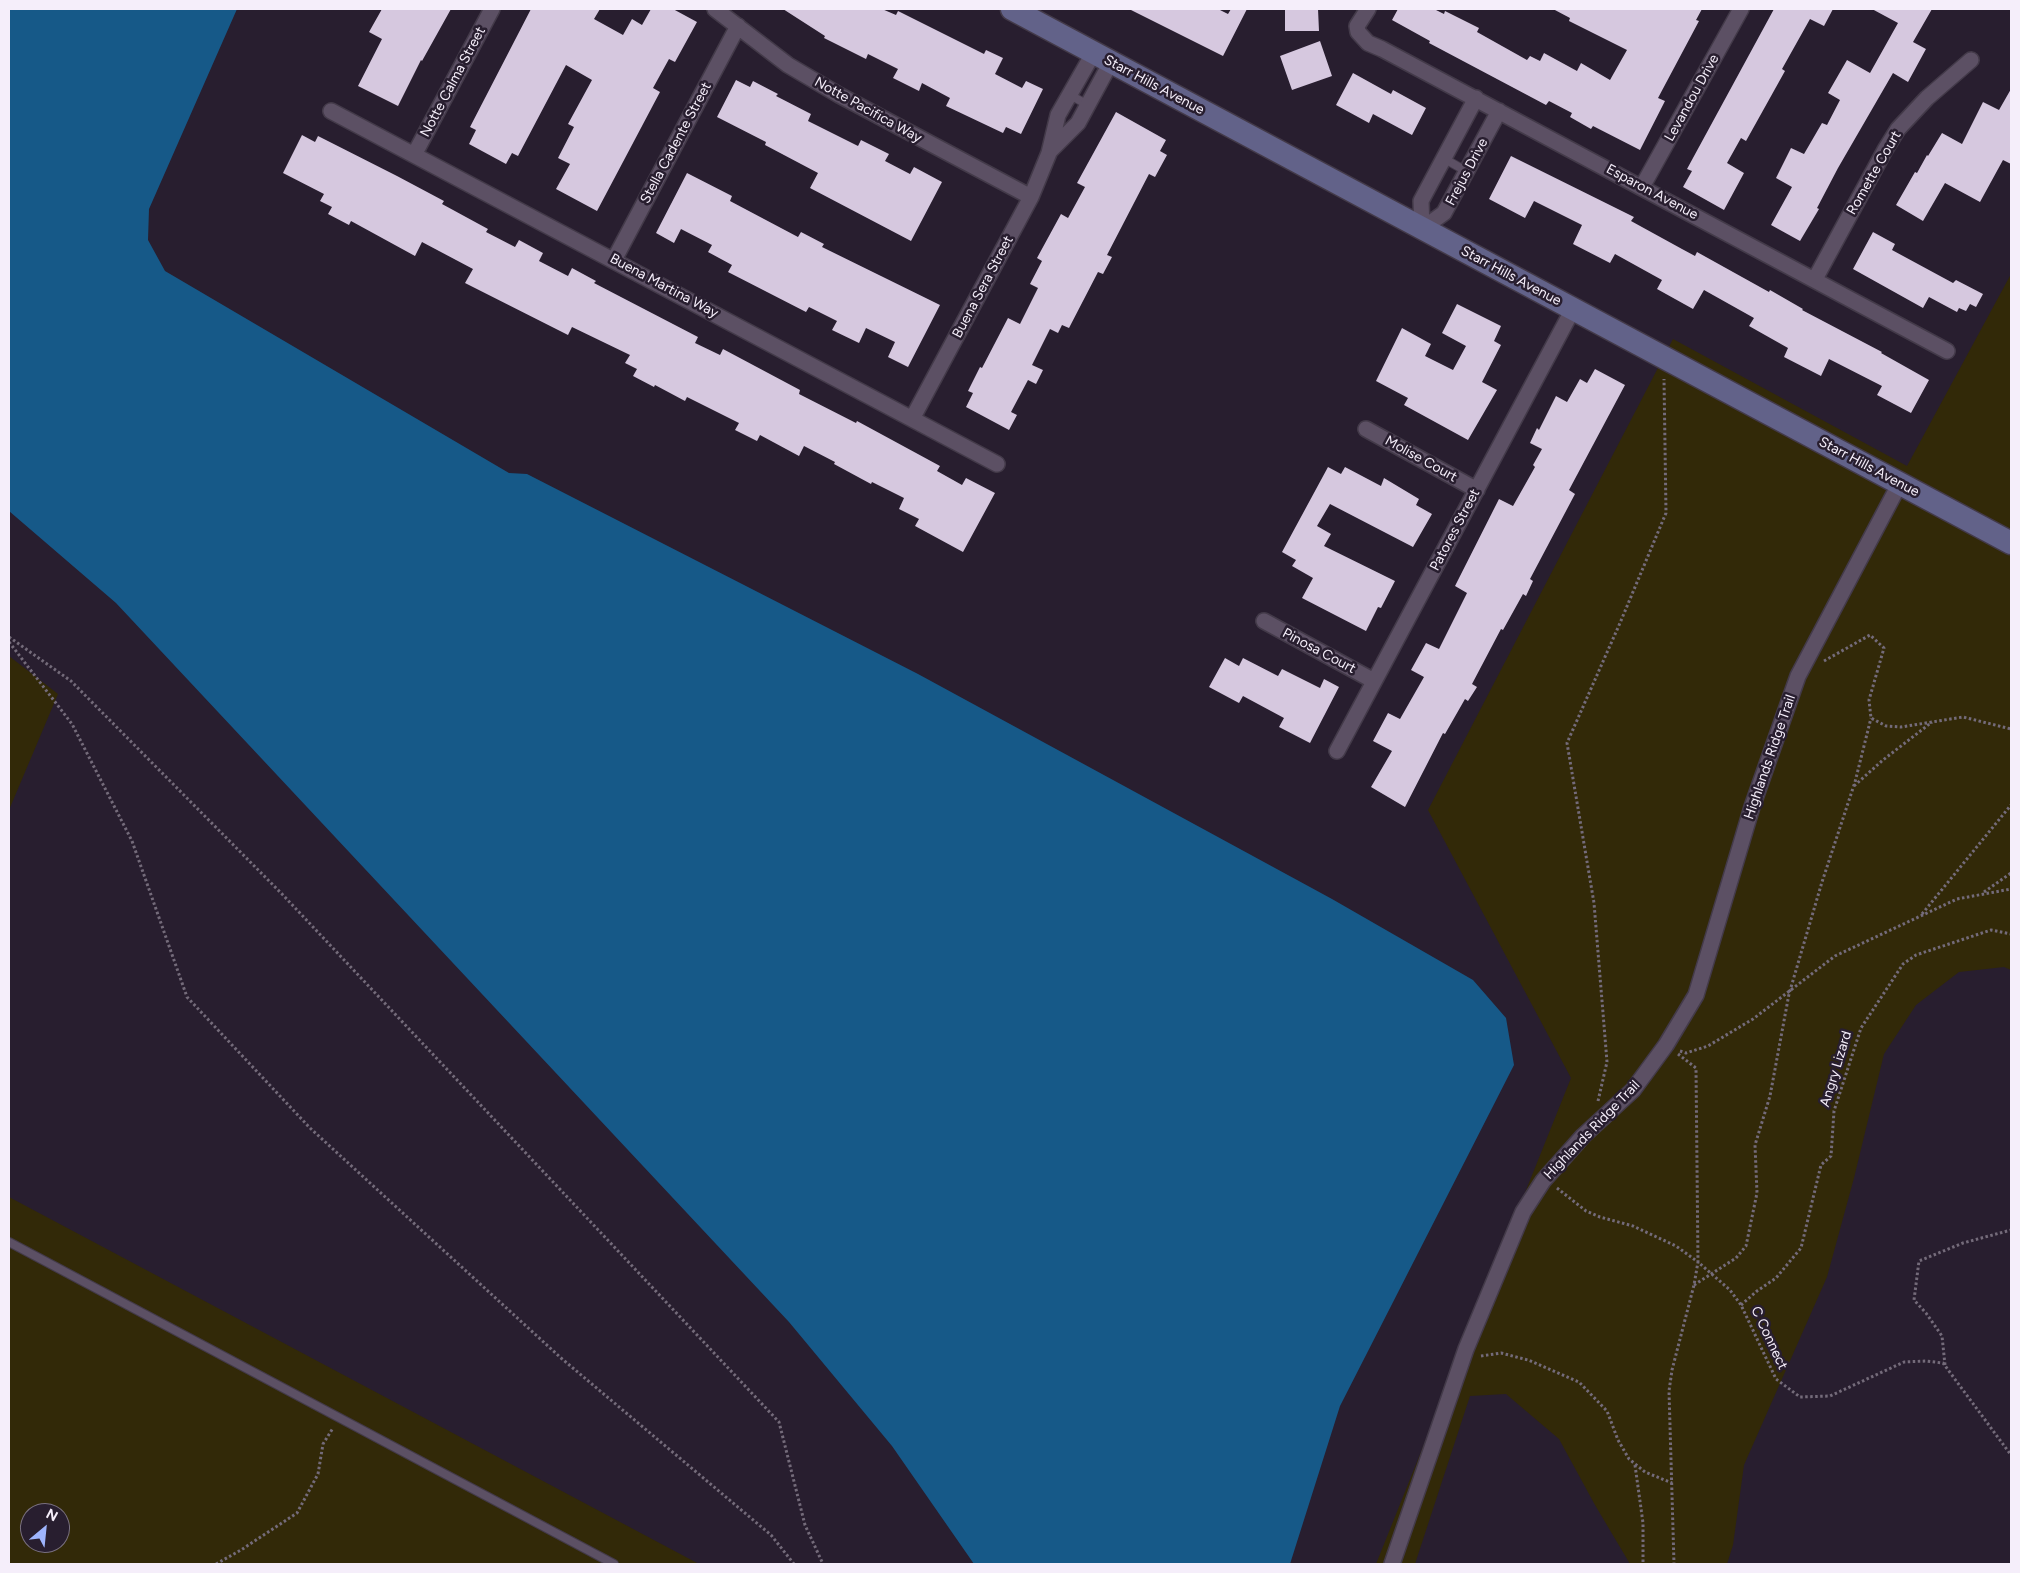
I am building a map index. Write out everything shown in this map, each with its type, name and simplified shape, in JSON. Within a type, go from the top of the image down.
[{"type":"street","name":"Notte Calma Street","points":[[414,155],[492,9]]},
{"type":"street","name":"Notte Pacifica Way","points":[[715,9],[788,65],[839,95],[1031,197]]},
{"type":"street","name":"Starr Hills Avenue","points":[[1012,9],[2011,543]]},
{"type":"street","name":"Esparon Avenue","points":[[1368,9],[1357,26],[1358,32],[1368,43],[1476,98],[1947,351]]},
{"type":"street","name":"Levandou Drive","points":[[1642,187],[1741,9]]},
{"type":"street","name":"Stella Cadente Street","points":[[614,260],[738,26]]},
{"type":"street","name":"Buena Sera Street","points":[[912,418],[1031,197],[1049,152],[1058,115],[1070,95],[1102,57]]},
{"type":"street","name":"Buena Sera Street","points":[[1049,152],[1078,123],[1088,105],[1102,57]]},
{"type":"street","name":"Romette Court","points":[[1815,279],[1898,129],[1926,98],[1971,60]]},
{"type":"street","name":"Frejus Drive","points":[[1422,229],[1421,200],[1476,98]]},
{"type":"street","name":"Buena Martina Way","points":[[331,111],[997,464]]},
{"type":"street","name":"Frejus Drive","points":[[1422,229],[1444,213],[1499,111]]},
{"type":"street","name":"Patores Street","points":[[1337,751],[1574,309]]},
{"type":"street","name":"Molise Court","points":[[1366,429],[1477,490]]},
{"type":"street","name":"Highlands Ridge Trail","points":[[1392,1564],[1463,1358],[1523,1212],[1546,1178],[1591,1128],[1633,1090],[1666,1045],[1696,995],[1752,807],[1798,676],[1900,483]]},
{"type":"street","name":"Pinosa Court","points":[[1264,621],[1374,681]]},
{"type":"lane","points":[[1070,95],[1088,105]]},
{"type":"lane","points":[[1443,158],[1466,171]]},
{"type":"lane","points":[[9,1242],[614,1564]]},
{"type":"path","points":[[1591,1128],[1607,1062],[1594,903],[1567,743],[1666,513],[1665,382],[1657,353]]},
{"type":"path","points":[[1694,1285],[1736,1258],[1746,1246],[1748,1240],[1757,1193],[1754,1145],[1770,1096],[1788,994],[1822,882],[1854,787],[1871,718],[1869,700],[1884,648],[1870,635],[1798,676]]},
{"type":"path","points":[[9,637],[71,682],[282,894],[779,1422],[805,1525],[823,1564]]},
{"type":"path","points":[[9,642],[72,724],[132,841],[187,997],[310,1128],[561,1358],[771,1536],[794,1564]]},
{"type":"path","points":[[1871,718],[1886,726],[1901,727],[1963,717],[2011,729]]},
{"type":"path","points":[[1854,787],[1883,760],[1933,722]]},
{"type":"path","points":[[1920,916],[2011,805]]},
{"type":"path","points":[[1981,894],[2011,873]]},
{"type":"path","points":[[1666,1045],[1686,1053],[1708,1046],[1753,1019],[1835,956],[1957,899],[2011,889]]},
{"type":"path","name":"Angry Lizard","points":[[1741,1305],[1776,1278],[1801,1248],[1821,1165],[1831,1156],[1834,1111],[1861,1028],[1903,964],[1916,955],[1990,930],[2011,934]]},
{"type":"path","points":[[1666,1045],[1696,1068],[1698,1262],[1669,1390],[1674,1564]]},
{"type":"path","points":[[1546,1178],[1586,1211],[1633,1226],[1676,1246],[1698,1262]]},
{"type":"path","points":[[2011,1230],[1963,1243],[1919,1261],[1914,1300],[1942,1336],[1945,1365],[2011,1455]]},
{"type":"path","name":"C Connect","points":[[1698,1262],[1730,1290],[1741,1305],[1776,1379],[1800,1397],[1830,1396],[1904,1362],[1926,1361],[1943,1363],[1945,1365]]},
{"type":"path","points":[[1463,1358],[1501,1353],[1528,1360],[1579,1382],[1607,1411],[1629,1459],[1645,1472],[1672,1482]]},
{"type":"path","points":[[216,1564],[297,1513],[318,1474],[323,1444],[334,1428],[345,1421]]},
{"type":"path","points":[[1635,1464],[1644,1523],[1643,1564]]},
{"type":"sand","points":[[2011,274],[2011,970],[2004,967],[1959,972],[1916,1005],[1884,1054],[1854,1178],[1827,1277],[1744,1465],[1733,1545],[1727,1564],[1630,1564],[1559,1439],[1506,1394],[1470,1396],[1415,1564],[1376,1564],[1571,1078],[1428,810],[1673,339],[1907,466]]},
{"type":"sand","points":[[9,656],[58,694],[9,810]]},
{"type":"sand","points":[[9,1197],[699,1564],[9,1564]]},
{"type":"water","points":[[9,9],[237,9],[149,209],[148,240],[165,271],[509,473],[527,474],[918,674],[1332,899],[1473,980],[1506,1018],[1514,1065],[1340,1406],[1290,1564],[974,1564],[892,1446],[789,1322],[116,603],[9,511]]},
{"type":"building","points":[[382,9],[451,9],[421,60],[398,106],[358,86],[382,39],[369,32]]},
{"type":"building","points":[[531,9],[600,9],[594,19],[623,35],[632,19],[642,25],[651,9],[673,9],[697,22],[675,62],[669,59],[653,88],[660,92],[597,211],[556,189],[570,164],[558,158],[574,127],[568,124],[592,80],[566,65],[518,156],[512,153],[506,164],[469,144],[476,130],[470,127]]},
{"type":"building","points":[[783,9],[882,9],[896,15],[898,11],[984,54],[986,50],[1003,58],[995,74],[1022,88],[1026,81],[1043,89],[1021,134],[1006,127],[1003,133],[946,106],[950,98],[922,83],[919,91],[893,78],[898,69],[868,54],[866,59],[824,38],[825,36]]},
{"type":"building","points":[[1129,9],[1218,9],[1228,14],[1231,9],[1247,9],[1223,56]]},
{"type":"building","points":[[1285,9],[1318,9],[1319,31],[1285,31]]},
{"type":"building","points":[[1398,9],[1434,9],[1444,14],[1445,11],[1479,28],[1477,32],[1527,60],[1530,56],[1540,61],[1544,53],[1577,71],[1581,63],[1610,80],[1627,50],[1569,21],[1570,18],[1553,9],[1702,9],[1696,20],[1699,21],[1658,98],[1665,101],[1640,150],[1593,126],[1591,129],[1570,117],[1572,113],[1549,101],[1546,105],[1429,43],[1430,41],[1392,20]]},
{"type":"building","points":[[1774,9],[1833,9],[1824,26],[1810,19],[1782,69],[1785,71],[1746,141],[1741,138],[1727,163],[1744,173],[1724,210],[1683,187],[1692,171],[1687,169]]},
{"type":"building","points":[[1872,9],[1932,9],[1913,42],[1926,49],[1908,82],[1893,73],[1838,168],[1817,208],[1819,209],[1800,241],[1771,225],[1792,187],[1776,178],[1791,148],[1804,154],[1822,123],[1827,125],[1840,100],[1828,93],[1847,60],[1870,73],[1898,23]]},
{"type":"building","points":[[1320,41],[1332,76],[1292,90],[1280,56]]},
{"type":"building","points":[[1353,73],[1391,94],[1393,90],[1426,108],[1412,135],[1373,114],[1369,123],[1336,105]]},
{"type":"building","points":[[736,80],[750,87],[753,81],[778,94],[776,96],[811,114],[808,121],[858,146],[861,140],[889,154],[885,161],[910,174],[914,167],[942,182],[911,241],[810,188],[818,173],[765,145],[766,142],[717,117]]},
{"type":"building","points":[[2011,89],[2011,164],[2003,160],[1980,202],[1945,183],[1923,221],[1896,205],[1915,172],[1917,173],[1942,133],[1962,144],[1983,102],[1999,110]]},
{"type":"building","points":[[1116,112],[1166,140],[1160,151],[1167,155],[1155,177],[1149,174],[1107,255],[1112,257],[1103,274],[1098,272],[1069,328],[1062,325],[1058,333],[1050,329],[1032,365],[1043,370],[1036,384],[1028,380],[1011,412],[1017,415],[1009,430],[966,407],[973,393],[968,391],[1008,318],[1020,324],[1038,288],[1030,284],[1042,261],[1037,258],[1061,214],[1068,218],[1085,187],[1077,183]]},
{"type":"building","points":[[302,135],[315,142],[318,136],[397,176],[444,201],[442,204],[488,229],[486,232],[515,247],[519,240],[543,253],[539,261],[568,276],[572,268],[596,281],[594,283],[698,337],[695,343],[720,355],[723,349],[800,390],[799,394],[856,423],[857,421],[940,466],[937,471],[962,485],[966,478],[995,493],[963,552],[915,526],[919,519],[899,509],[904,498],[872,482],[871,484],[804,446],[799,456],[760,435],[757,441],[735,430],[739,423],[687,397],[685,401],[633,376],[637,369],[625,363],[630,355],[572,327],[568,335],[465,283],[473,269],[422,242],[415,256],[351,221],[349,225],[328,214],[332,207],[320,201],[324,194],[283,173]]},
{"type":"building","points":[[1511,156],[1634,217],[1631,221],[1695,256],[1697,252],[1769,292],[1770,290],[1802,310],[1882,352],[1929,380],[1911,413],[1877,395],[1882,386],[1829,359],[1821,376],[1784,357],[1788,348],[1749,326],[1754,318],[1704,290],[1693,309],[1657,289],[1662,280],[1615,254],[1610,263],[1573,244],[1582,225],[1534,201],[1525,218],[1489,199]]},
{"type":"building","points":[[687,173],[732,196],[730,201],[798,237],[801,232],[824,244],[822,247],[940,305],[908,367],[888,357],[895,342],[866,328],[859,343],[832,330],[837,321],[809,307],[806,312],[728,272],[732,265],[708,252],[712,245],[681,229],[674,243],[656,233]]},
{"type":"building","points":[[1873,232],[1895,244],[1892,250],[1953,283],[1956,280],[1983,294],[1976,307],[1970,304],[1966,311],[1959,308],[1957,312],[1929,297],[1923,308],[1853,269]]},
{"type":"building","points":[[1457,304],[1501,326],[1494,341],[1501,345],[1482,382],[1497,390],[1468,440],[1404,405],[1408,398],[1376,381],[1402,328],[1431,344],[1425,356],[1453,370],[1466,346],[1442,333]]},
{"type":"building","points":[[1595,369],[1625,385],[1569,490],[1575,494],[1530,579],[1533,581],[1526,596],[1523,594],[1503,630],[1501,629],[1472,684],[1477,687],[1468,701],[1465,699],[1445,734],[1443,733],[1405,807],[1371,787],[1392,751],[1373,741],[1388,713],[1400,719],[1424,677],[1411,670],[1426,643],[1439,649],[1467,593],[1455,586],[1499,499],[1513,506],[1535,467],[1533,465],[1542,449],[1530,443],[1537,428],[1539,430],[1556,396],[1567,402],[1580,379],[1587,383]]},
{"type":"building","points":[[1328,467],[1341,474],[1345,467],[1381,486],[1384,478],[1419,499],[1416,505],[1432,514],[1413,547],[1330,504],[1317,526],[1331,534],[1324,546],[1395,581],[1381,608],[1378,607],[1366,631],[1302,598],[1313,578],[1292,566],[1296,560],[1282,552]]},
{"type":"building","points":[[1225,658],[1239,666],[1243,658],[1278,676],[1282,669],[1320,688],[1324,679],[1339,687],[1310,743],[1279,727],[1284,718],[1243,696],[1239,703],[1209,687]]}]
